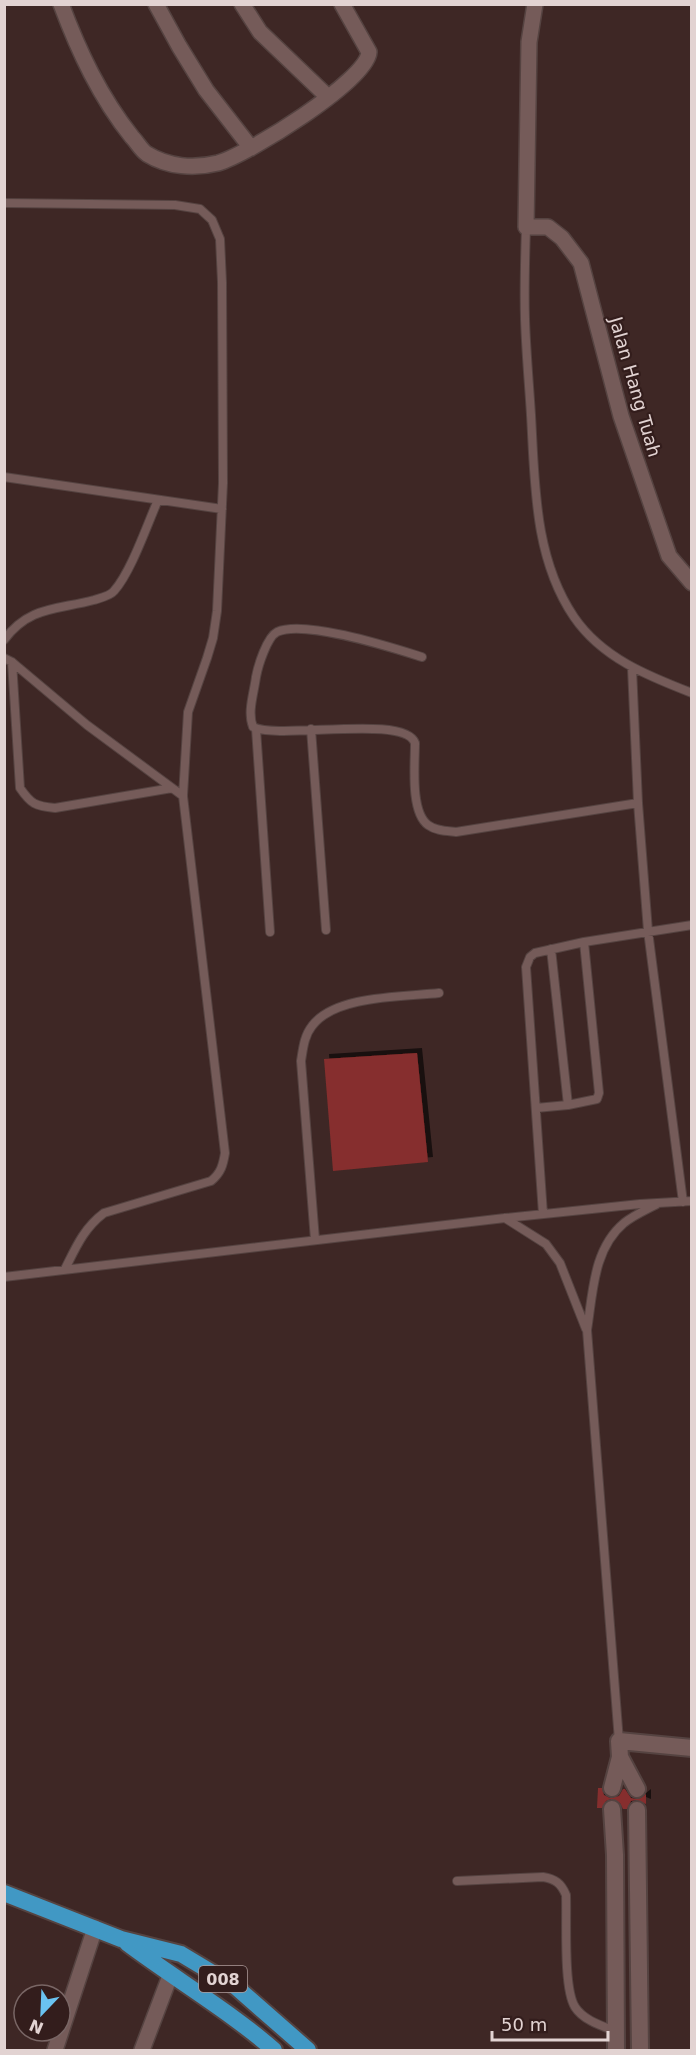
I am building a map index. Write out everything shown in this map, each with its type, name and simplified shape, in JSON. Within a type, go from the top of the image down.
[{"type":"highway","name":"008","points":[[4,1893],[121,1939],[181,1954],[236,1986],[308,2050]]},
{"type":"highway","name":"008","points":[[121,1939],[170,1976],[218,2006],[274,2050]]},
{"type":"street","points":[[61,4],[90,73],[122,124],[145,153],[167,164],[194,167],[219,163],[251,148],[310,111],[345,83],[369,58],[366,45],[342,4]]},
{"type":"street","points":[[156,4],[206,90],[251,148]]},
{"type":"street","points":[[242,4],[260,32],[328,97]]},
{"type":"street","points":[[526,228],[528,42],[535,4]]},
{"type":"street","name":"Jalan Hang Tuah","points":[[526,228],[548,227],[562,238],[581,263],[621,417],[669,556],[692,583]]},
{"type":"street","points":[[620,1749],[692,1748]]},
{"type":"street","points":[[612,1788],[620,1749]]},
{"type":"street","points":[[620,1749],[637,1789]]},
{"type":"street","points":[[612,1809],[616,2050]]},
{"type":"street","points":[[637,1810],[640,2050]]},
{"type":"street","points":[[615,1882],[638,1881]]},
{"type":"street","points":[[55,2050],[95,1928]]},
{"type":"street","points":[[142,2050],[170,1976]]},
{"type":"lane","points":[[4,203],[175,205],[200,209],[212,220],[220,239],[222,509],[217,611],[213,638],[188,712],[183,796],[225,1153],[219,1174],[211,1181],[104,1213],[93,1221],[81,1236],[65,1269]]},
{"type":"lane","points":[[526,228],[525,318],[530,410],[537,504],[546,558],[559,592],[576,619],[601,645],[632,668],[692,693]]},
{"type":"lane","points":[[4,477],[222,509]]},
{"type":"lane","points":[[4,640],[21,621],[41,610],[74,606],[113,593],[124,577],[158,500]]},
{"type":"lane","points":[[422,657],[349,635],[300,629],[277,632],[269,640],[258,669],[250,714],[251,723],[256,729],[263,731],[389,730],[409,734],[415,743],[416,794],[419,814],[429,825],[441,830],[456,832],[638,803]]},
{"type":"lane","points":[[8,660],[87,725],[183,796]]},
{"type":"lane","points":[[8,660],[20,788],[28,801],[40,806],[55,808],[172,788]]},
{"type":"lane","points":[[4,1277],[505,1218],[687,1201],[648,931],[638,803],[632,668]]},
{"type":"lane","points":[[256,729],[270,932]]},
{"type":"lane","points":[[311,729],[326,930]]},
{"type":"lane","points":[[543,1214],[526,967],[530,957],[535,953],[584,942],[692,925]]},
{"type":"lane","points":[[536,1108],[597,1100],[599,1094],[584,942]]},
{"type":"lane","points":[[551,949],[568,1105]]},
{"type":"lane","points":[[315,1240],[301,1061],[304,1041],[312,1026],[324,1014],[354,1002],[440,993]]},
{"type":"lane","points":[[620,1749],[587,1330],[595,1276],[601,1256],[610,1239],[624,1223],[659,1203]]},
{"type":"lane","points":[[505,1218],[546,1244],[560,1263],[587,1330]]},
{"type":"lane","points":[[457,1881],[543,1876],[554,1879],[562,1885],[567,1895],[571,1999],[580,2014],[616,2032]]},
{"type":"building","points":[[417,1053],[428,1162],[333,1171],[324,1059]]},
{"type":"building","points":[[598,1788],[602,1788],[604,1795],[610,1798],[619,1796],[623,1789],[631,1798],[641,1798],[646,1794],[646,1804],[636,1800],[631,1801],[627,1809],[623,1809],[620,1803],[611,1799],[606,1801],[602,1808],[597,1808]]}]
